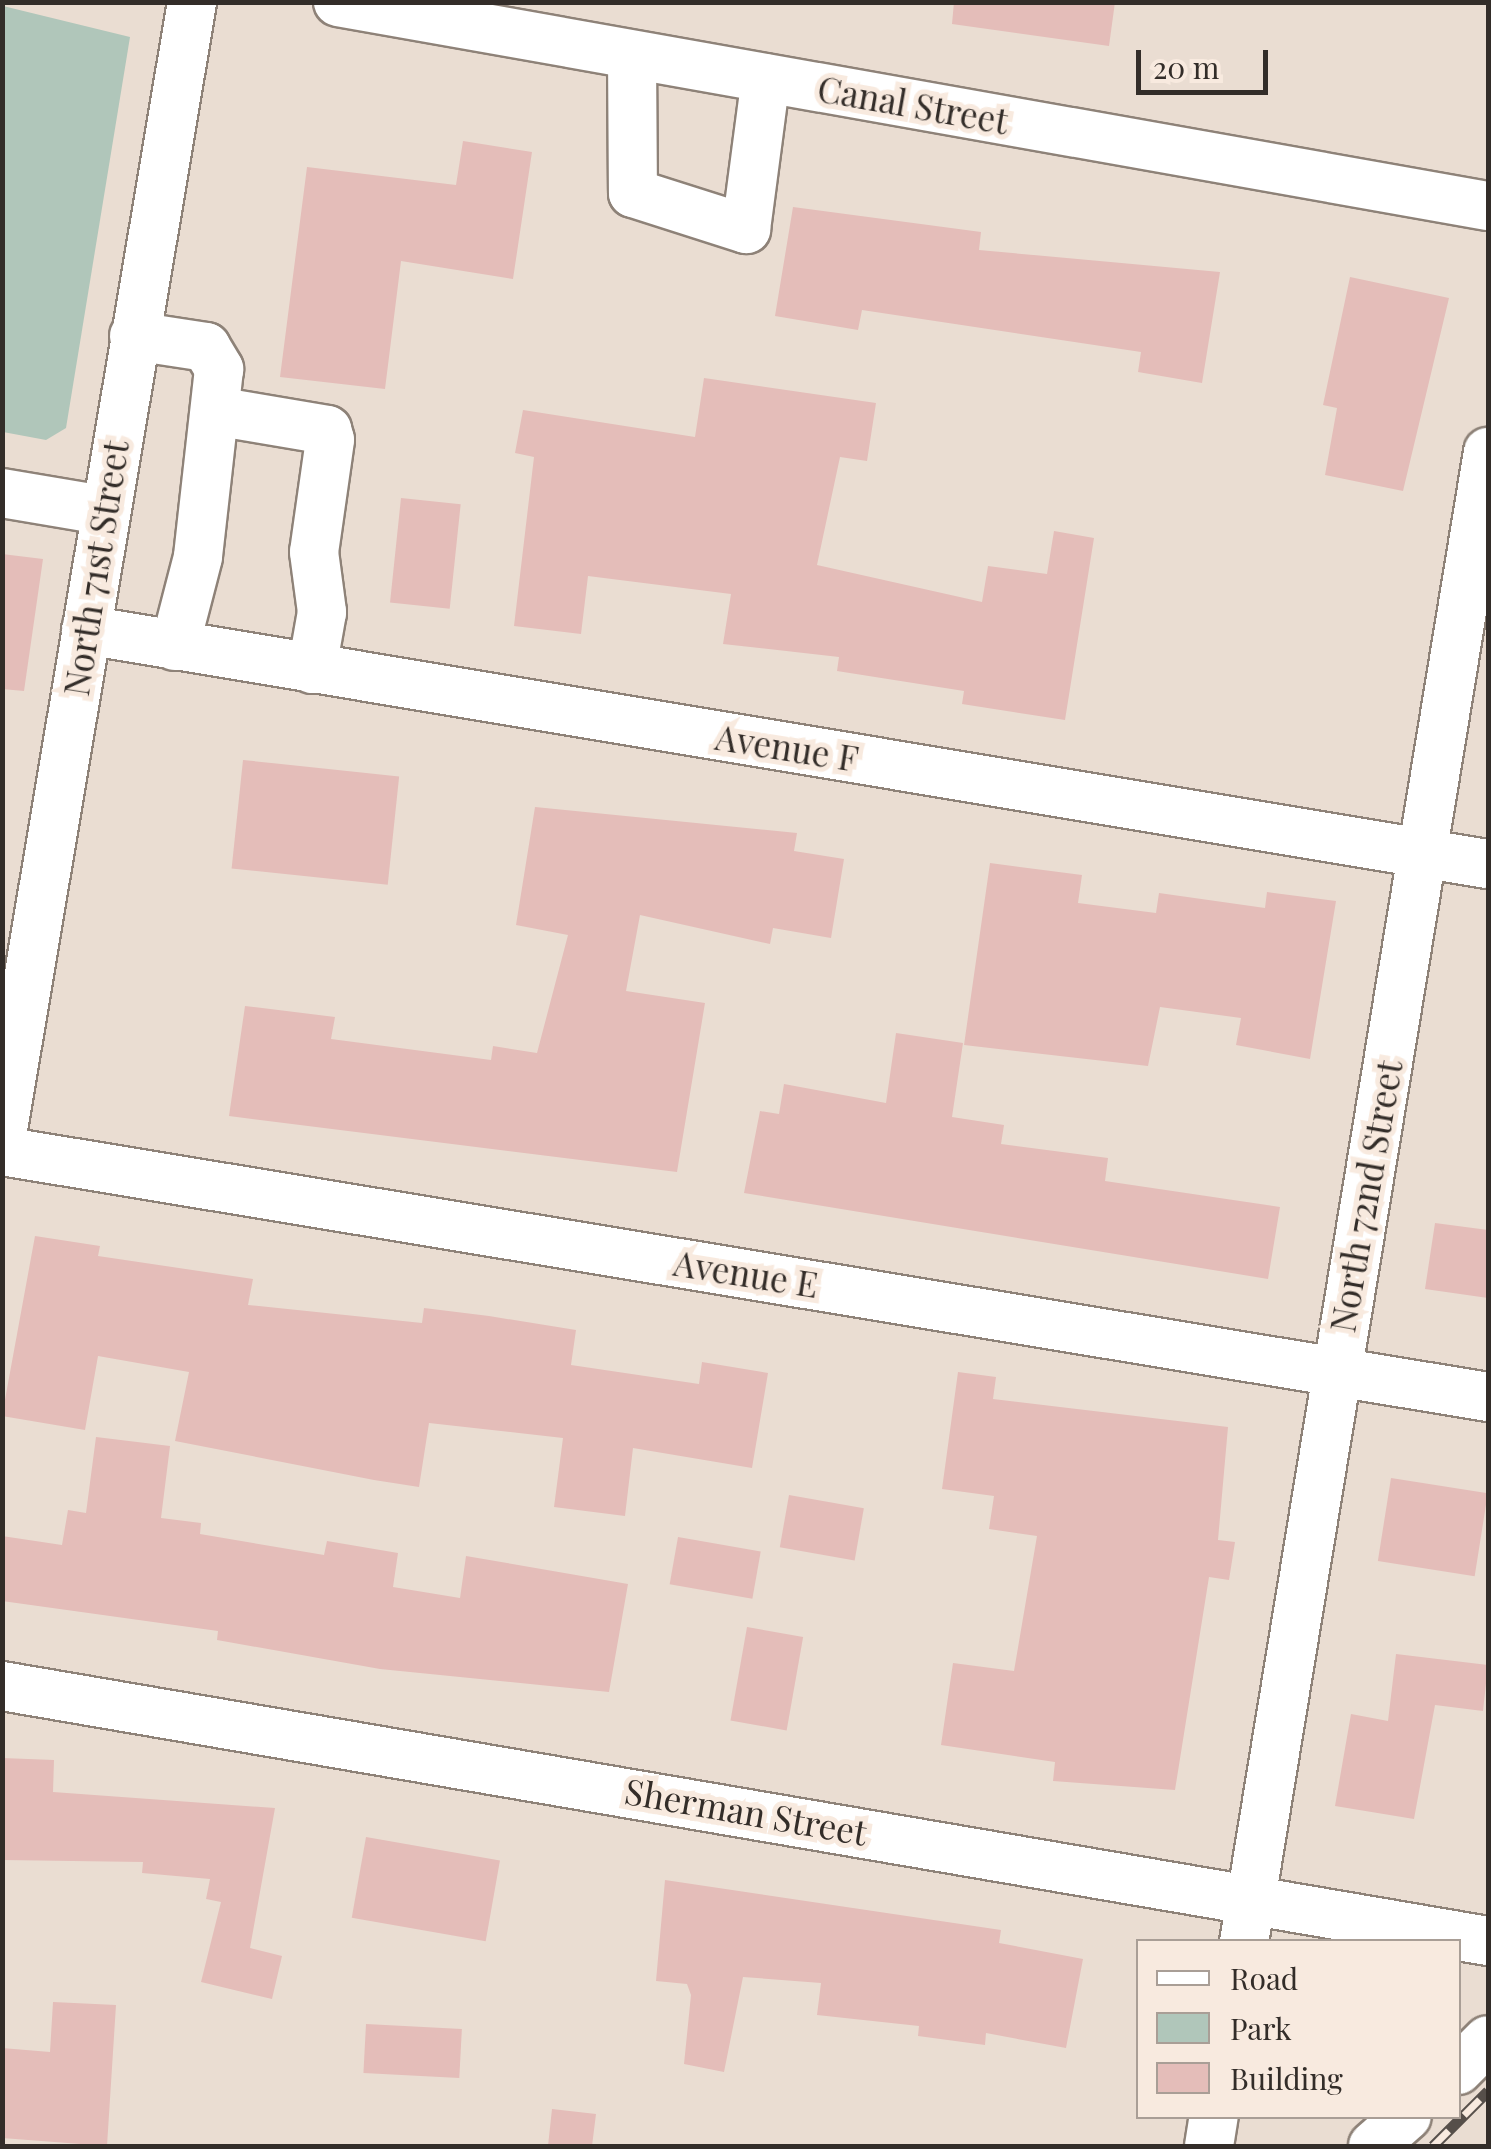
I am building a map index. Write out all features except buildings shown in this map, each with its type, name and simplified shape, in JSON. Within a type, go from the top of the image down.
[{"type":"street","name":"North 71st Street","points":[[2,1134],[10,1029],[86,630],[103,510],[192,2]]},
{"type":"street","name":"Canal Street","points":[[338,2],[1488,206]]},
{"type":"street","points":[[632,54],[633,193],[746,229],[766,78]]},
{"type":"street","points":[[134,336],[206,348],[219,369],[221,412],[174,646]]},
{"type":"street","points":[[221,412],[326,430],[330,440],[314,552],[322,612],[312,668]]},
{"type":"street","name":"North 72nd Street","points":[[1248,1919],[1334,1370],[1424,853],[1488,452]]},
{"type":"street","points":[[2,493],[103,510]]},
{"type":"street","name":"Avenue F","points":[[86,630],[1488,864]]},
{"type":"street","name":"Avenue E","points":[[2,1151],[1488,1397]]},
{"type":"street","name":"Sherman Street","points":[[2,1686],[1248,1919],[1488,1941]]},
{"type":"street","points":[[1461,2067],[1488,2040]]},
{"type":"street","points":[[1209,2146],[1214,2119]]},
{"type":"street","points":[[1373,2146],[1404,2119]]},
{"type":"green space","points":[[3,6],[130,37],[66,428],[46,440],[3,432]]},
{"type":"railway","points":[[1461,2118],[1488,2091]]},
{"type":"railway","points":[[1433,2146],[1460,2119]]}]
